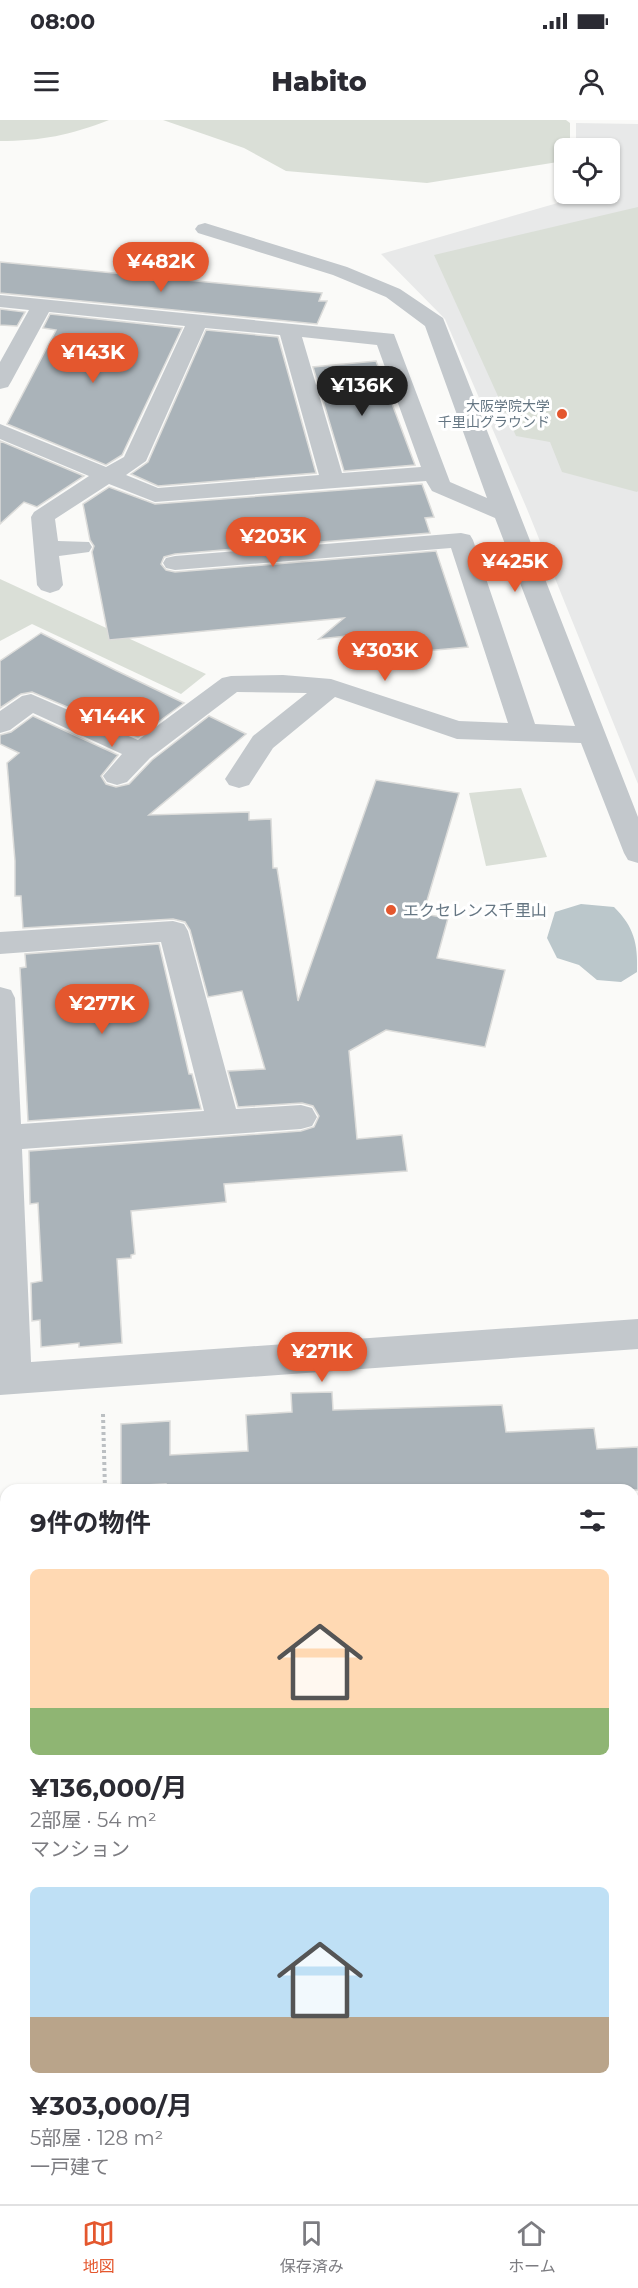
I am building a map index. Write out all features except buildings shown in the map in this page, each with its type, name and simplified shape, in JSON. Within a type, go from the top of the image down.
[{"type":"street","points":[[205,229],[340,271],[393,293],[435,323],[505,514],[638,853]]},
{"type":"street","points":[[0,301],[386,339],[433,473],[440,486],[505,514]]},
{"type":"street","points":[[0,381],[42,305]]},
{"type":"street","points":[[50,585],[43,517],[134,460],[198,320]]},
{"type":"street","points":[[289,329],[332,480]]},
{"type":"street","points":[[0,431],[155,495],[433,473]]},
{"type":"street","points":[[175,563],[461,540],[524,732]]},
{"type":"street","points":[[46,549],[80,547]]},
{"type":"street","points":[[117,776],[140,752],[231,684],[283,683],[331,687],[457,730],[591,735]]},
{"type":"street","points":[[239,779],[263,742],[331,687]]},
{"type":"street","points":[[0,724],[31,702],[140,752]]},
{"type":"street","points":[[0,943],[173,931],[223,1122]]},
{"type":"street","points":[[0,998],[7,1379],[638,1334]]},
{"type":"street","points":[[4,1137],[301,1117]]},
{"type":"path","points":[[94,1414],[105,1414],[105,1484]]},
{"type":"shaded area","points":[[0,120],[109,120],[56,136],[0,141]]},
{"type":"shaded area","points":[[163,120],[566,120],[570,123],[570,138],[554,138],[554,163],[427,183],[286,171],[244,148]]},
{"type":"shaded area","name":"大阪学院大学 千里山グラウンド","points":[[576,123],[638,124],[638,784],[527,509],[445,319],[381,254],[554,204],[620,204],[620,138],[576,138]]},
{"type":"shaded area","points":[[638,207],[637,492],[562,472],[550,442],[516,436],[434,255]]},
{"type":"shaded area","points":[[0,579],[206,674],[181,694],[32,624],[0,641]]},
{"type":"shaded area","points":[[521,788],[547,857],[486,866],[469,793]]},
{"type":"shaded area","points":[[581,904],[614,907],[621,914],[633,936],[637,952],[637,972],[621,982],[597,980],[579,965],[557,958],[547,938],[555,912]]},
{"type":"place","name":"大阪学院大学 千里山グラウンド","points":[[562,414]]},
{"type":"place","name":"エクセレンス千里山","points":[[391,910]]}]
